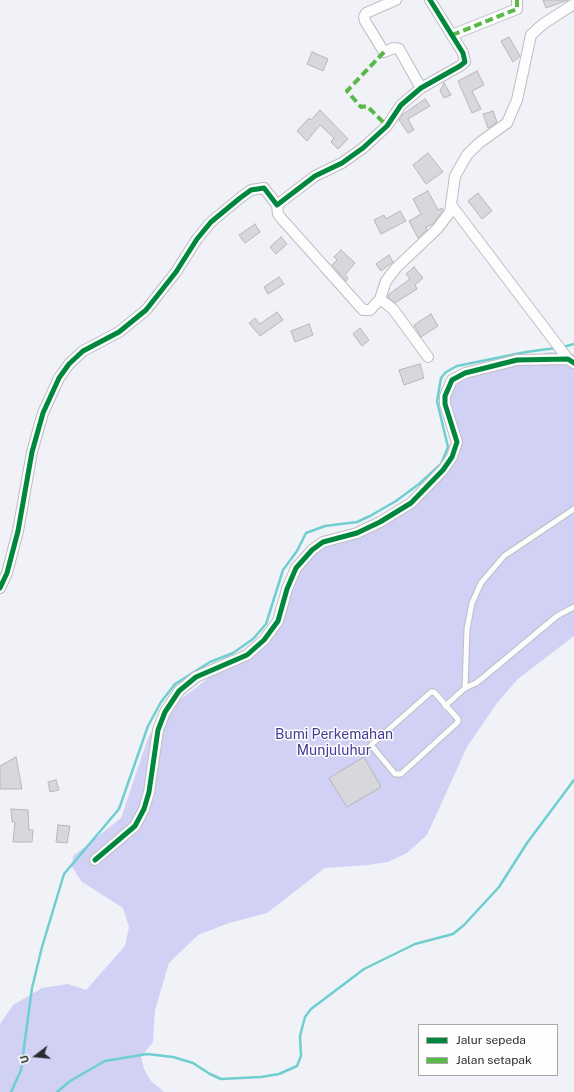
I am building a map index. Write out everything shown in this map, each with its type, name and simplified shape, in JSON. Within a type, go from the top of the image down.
[{"type":"street","points":[[396,0],[366,13],[364,17],[365,21],[384,52],[394,48],[398,49],[421,88]]},
{"type":"street","points":[[277,205],[315,176],[342,163],[363,148],[387,126],[401,105],[421,88],[465,62],[463,52],[430,0]]},
{"type":"street","points":[[452,35],[517,9],[517,0]]},
{"type":"street","points":[[0,588],[7,573],[18,531],[32,452],[43,413],[59,378],[69,364],[83,351],[119,332],[146,310],[176,272],[197,239],[211,222],[251,190],[264,188],[277,205],[278,214],[281,218],[363,310],[370,310],[380,299],[383,287],[391,274],[444,221],[452,206],[455,176],[467,155],[479,143],[500,130],[507,123],[513,112],[531,35],[543,24],[574,4]]},
{"type":"street","points":[[452,206],[566,356]]},
{"type":"street","points":[[380,299],[394,309],[428,357]]},
{"type":"street","points":[[95,860],[135,826],[144,809],[149,792],[158,730],[165,712],[179,691],[196,677],[239,660],[264,640],[278,621],[287,589],[296,568],[312,550],[323,542],[357,532],[380,522],[411,502],[443,470],[452,458],[456,442],[444,396],[452,380],[465,373],[517,360],[566,356]]},
{"type":"lane","points":[[464,688],[467,629],[472,603],[480,583],[504,556],[574,509]]},
{"type":"lane","points":[[445,706],[464,688],[476,683],[556,616],[574,607]]},
{"type":"lane","points":[[434,692],[445,706],[458,719],[456,724],[401,774],[395,774],[372,748],[372,742],[428,693],[434,692]]},
{"type":"green space","name":"Bumi Perkemahan Munjuluhur","points":[[549,352],[574,354],[574,636],[518,679],[497,703],[467,747],[427,835],[407,853],[388,862],[325,868],[267,913],[229,923],[198,935],[169,963],[155,1010],[153,1042],[141,1057],[144,1069],[151,1081],[164,1092],[0,1092],[0,1024],[13,1005],[42,988],[68,984],[86,990],[125,946],[129,927],[123,908],[82,882],[72,867],[73,856],[121,818],[148,738],[166,708],[192,691],[228,662],[263,642],[306,551],[387,520],[430,491],[455,455],[447,402],[460,374]]},
{"type":"building","points":[[543,0],[568,0],[546,8]]},
{"type":"building","points":[[509,37],[520,56],[513,62],[501,41]]},
{"type":"building","points":[[312,52],[328,59],[323,71],[307,64]]},
{"type":"building","points":[[477,71],[484,85],[472,91],[481,109],[472,113],[458,81]]},
{"type":"building","points":[[444,83],[451,95],[444,98],[440,91]]},
{"type":"building","points":[[425,99],[430,106],[408,119],[414,130],[408,133],[399,120],[403,114]]},
{"type":"building","points":[[320,110],[348,139],[338,149],[331,142],[334,138],[320,125],[307,141],[297,131],[309,118],[311,120]]},
{"type":"building","points":[[493,111],[497,122],[488,128],[483,114]]},
{"type":"building","points":[[428,153],[443,172],[426,184],[413,165]]},
{"type":"building","points":[[428,191],[438,210],[442,208],[443,210],[433,224],[426,227],[427,230],[418,238],[409,221],[421,214],[413,199]]},
{"type":"building","points":[[478,193],[492,211],[482,219],[468,201]]},
{"type":"building","points":[[400,211],[406,221],[381,234],[374,220],[384,215],[386,219]]},
{"type":"building","points":[[255,224],[260,232],[245,243],[239,235]]},
{"type":"building","points":[[281,237],[287,244],[276,254],[270,247]]},
{"type":"building","points":[[341,250],[355,263],[345,275],[348,278],[346,281],[332,265],[337,260],[334,257]]},
{"type":"building","points":[[389,255],[393,262],[381,271],[376,264]]},
{"type":"building","points":[[414,267],[423,278],[415,285],[417,289],[395,303],[388,297],[388,295],[410,279],[406,274]]},
{"type":"building","points":[[279,277],[284,284],[268,294],[264,287]]},
{"type":"building","points":[[277,312],[283,320],[260,336],[249,323],[255,318],[260,324]]},
{"type":"building","points":[[431,314],[438,326],[421,337],[414,325]]},
{"type":"building","points":[[309,324],[313,335],[295,342],[291,331]]},
{"type":"building","points":[[360,328],[369,340],[362,346],[353,334]]},
{"type":"building","points":[[420,364],[424,378],[404,385],[399,370]]},
{"type":"building","points":[[16,757],[22,789],[0,789],[0,766]]},
{"type":"building","points":[[364,757],[381,787],[347,807],[329,778]]},
{"type":"building","points":[[56,780],[59,790],[50,792],[48,782]]},
{"type":"building","points":[[11,809],[28,810],[29,830],[33,830],[32,842],[13,842],[15,822],[12,822]]},
{"type":"building","points":[[58,825],[70,826],[67,843],[56,842]]},
{"type":"waterway","points":[[563,347],[574,344]]},
{"type":"waterway","points":[[11,1092],[21,1070],[32,988],[42,947],[64,874],[119,809],[148,726],[161,702],[175,684],[210,662],[233,653],[253,639],[266,624],[283,570],[297,551],[306,533],[325,526],[357,522],[370,516],[396,501],[419,484],[441,464],[448,447],[437,401],[441,378],[446,372],[457,366],[526,352],[556,348]]},
{"type":"waterway","points":[[57,1092],[70,1081],[105,1061],[147,1054],[173,1057],[193,1063],[221,1079],[261,1077],[279,1074],[297,1066],[301,1056],[300,1036],[305,1017],[311,1009],[364,969],[415,944],[453,934],[464,925],[499,887],[527,843],[574,780]]},
{"type":"marked path","points":[[452,35],[517,9],[517,0]]},
{"type":"marked path","points":[[384,52],[347,91],[361,107],[367,106],[387,126]]},
{"type":"cycle path","points":[[0,588],[7,573],[18,531],[32,452],[43,413],[59,378],[69,364],[83,351],[119,332],[146,310],[176,272],[197,239],[211,222],[240,198],[251,190],[264,188],[277,205],[315,176],[342,163],[363,148],[387,126],[401,105],[421,88],[465,62],[463,53],[430,0]]},
{"type":"cycle path","points":[[95,860],[135,826],[144,809],[149,792],[158,730],[165,712],[179,691],[196,677],[247,655],[264,640],[278,621],[287,589],[296,568],[312,550],[323,542],[357,533],[380,522],[411,503],[443,470],[452,457],[457,442],[445,404],[445,396],[452,380],[465,373],[517,360],[568,359],[574,363]]}]
